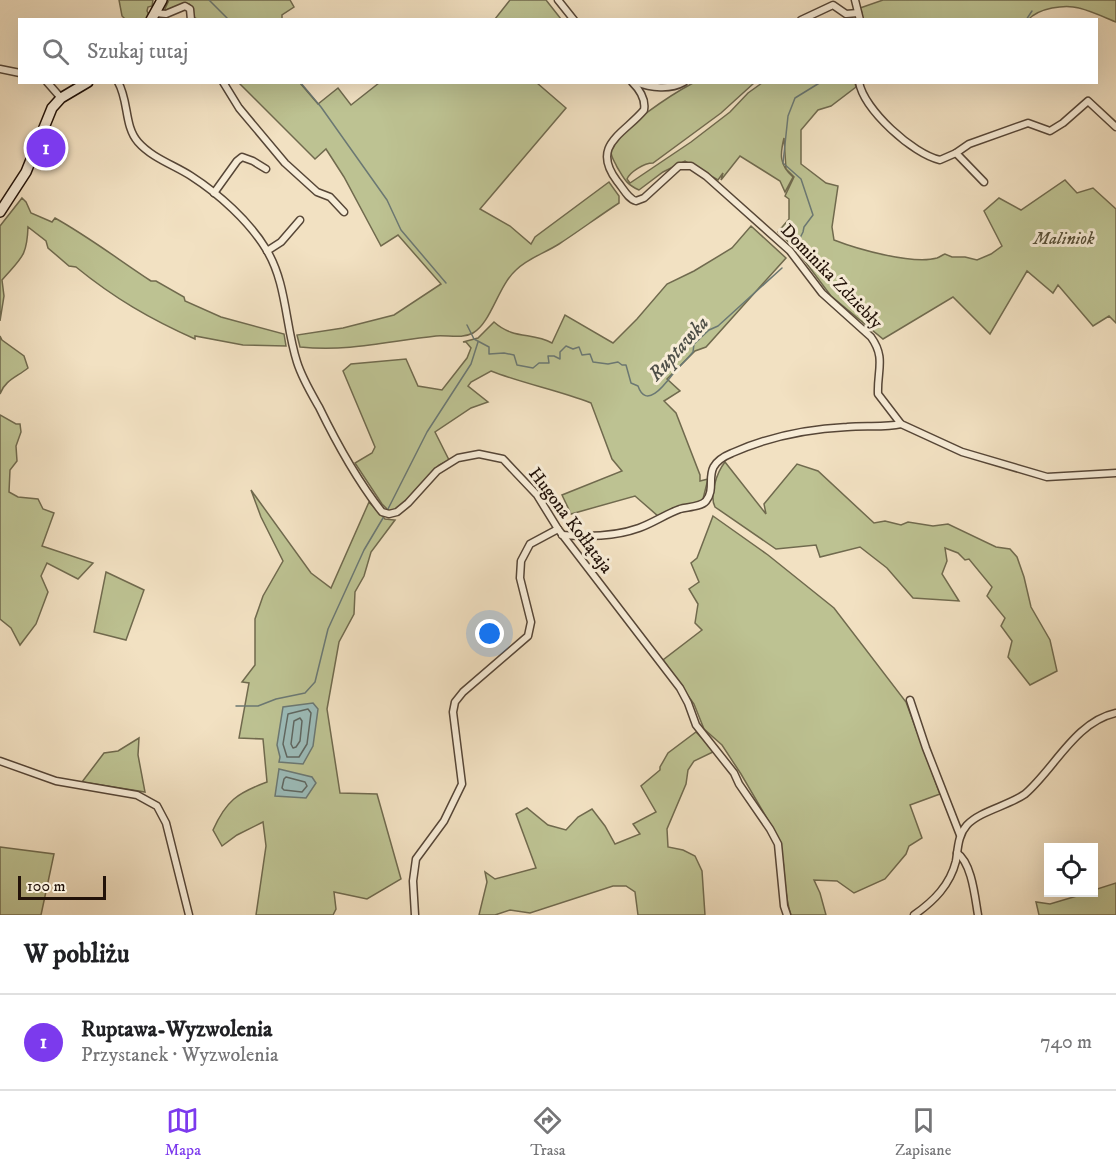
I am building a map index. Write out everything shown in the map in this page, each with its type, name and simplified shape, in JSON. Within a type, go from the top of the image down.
[{"type":"street","points":[[153,16],[157,0]]},
{"type":"street","points":[[153,16],[162,0]]},
{"type":"street","points":[[558,0],[572,18]]},
{"type":"street","points":[[806,18],[833,6],[846,14],[859,16],[855,0]]},
{"type":"street","points":[[153,16],[166,14],[185,6],[190,9],[191,18]]},
{"type":"street","points":[[0,69],[18,73]]},
{"type":"street","points":[[49,84],[61,98]]},
{"type":"street","points":[[0,212],[23,177],[52,108],[61,98],[85,84]]},
{"type":"street","name":"Hugona Kołłątaja","points":[[119,84],[123,93],[130,129],[138,142],[155,156],[190,175],[213,193],[240,218],[267,251],[278,277],[294,353],[301,373],[351,469],[382,512],[394,513],[402,509],[437,471],[451,461],[468,455],[487,454],[508,462],[537,495],[560,532],[680,688],[696,725],[730,766],[739,784],[770,829],[778,844],[784,906],[788,915]]},
{"type":"street","points":[[224,84],[239,108],[285,163],[317,192],[330,197],[344,212]]},
{"type":"street","name":"Dominika Zdziebły","points":[[635,84],[643,96],[644,110],[616,135],[607,152],[607,160],[613,176],[630,198],[636,201],[644,198],[679,166],[691,166],[706,176],[790,251],[822,293],[871,336],[881,358],[878,394],[901,424],[962,452],[1035,475],[1061,477],[1116,473]]},
{"type":"street","name":"Dominika Zdziebły","points":[[642,84],[668,88],[679,84]]},
{"type":"street","points":[[860,84],[862,93],[874,112],[921,152],[940,160],[969,144],[1028,123],[1050,131],[1064,123],[1088,101],[1116,127]]},
{"type":"street","points":[[956,153],[984,182]]},
{"type":"street","points":[[213,193],[242,157],[253,160],[266,169]]},
{"type":"street","points":[[267,251],[281,242],[300,220]]},
{"type":"street","points":[[415,915],[413,881],[416,859],[444,821],[462,784],[453,712],[455,702],[463,692],[528,636],[531,622],[520,578],[521,561],[530,544],[560,532],[599,536],[621,533],[638,529],[679,510],[701,504],[707,499],[711,473],[719,459],[732,452],[778,436],[846,427],[901,424]]},
{"type":"street","points":[[910,700],[960,835],[953,872],[948,882],[930,903],[914,915]]},
{"type":"street","points":[[960,835],[974,819],[1015,801],[1025,794],[1085,729],[1100,718],[1116,713]]},
{"type":"street","points":[[0,761],[56,781],[137,795],[157,806],[166,823],[189,915]]},
{"type":"street","points":[[957,854],[963,857],[967,865],[978,915]]},
{"type":"green space","points":[[119,0],[153,0],[152,6],[148,7],[147,18],[124,18]]},
{"type":"green space","points":[[169,0],[290,0],[294,7],[282,15],[282,18],[195,18],[189,4],[182,4],[164,11]]},
{"type":"green space","points":[[510,0],[546,0],[560,18],[496,18]]},
{"type":"green space","points":[[883,0],[1116,0],[1116,22],[1084,9],[1067,6],[1038,12],[1030,18],[863,18],[860,8]]},
{"type":"green space","points":[[240,84],[301,84],[318,104],[338,88],[351,105],[378,84],[538,84],[566,108],[480,209],[510,226],[531,244],[535,237],[609,182],[619,196],[619,203],[516,270],[504,285],[485,321],[473,333],[464,336],[436,336],[353,347],[300,347],[297,335],[343,328],[394,315],[441,284],[398,235],[381,246],[344,177],[326,149],[315,159]]},
{"type":"green space","name":"Maliniok","points":[[691,84],[753,84],[721,113],[653,163],[634,171],[627,179],[630,183],[691,142],[730,112],[748,93],[761,84],[855,84],[856,87],[831,106],[818,110],[801,130],[801,164],[826,183],[838,186],[832,227],[834,240],[856,248],[900,258],[927,260],[945,254],[977,260],[1002,246],[984,211],[999,198],[1021,210],[1065,180],[1077,193],[1093,188],[1116,209],[1116,323],[1109,316],[1093,326],[1058,285],[1053,293],[1027,271],[990,334],[953,297],[883,339],[831,296],[795,248],[778,232],[789,219],[789,199],[785,196],[794,177],[786,169],[784,138],[783,164],[788,173],[793,177],[785,192],[780,181],[740,156],[721,180],[723,173],[718,180],[685,161],[663,172],[639,190],[631,186],[624,178],[611,154],[615,142],[634,122]]},
{"type":"green space","points":[[22,198],[31,213],[52,222],[55,218],[151,281],[156,281],[184,297],[185,301],[221,317],[284,334],[286,346],[243,345],[195,336],[195,339],[148,316],[118,298],[76,267],[69,266],[48,248],[46,241],[28,227],[22,257],[2,280],[4,296],[0,321],[0,226]]},
{"type":"green space","points":[[751,226],[786,258],[706,347],[695,351],[667,379],[680,391],[664,401],[676,413],[700,475],[700,481],[708,479],[702,503],[673,508],[658,516],[635,496],[571,514],[562,495],[622,471],[612,459],[591,403],[491,371],[468,386],[488,402],[471,408],[435,432],[449,460],[439,465],[396,511],[389,511],[382,504],[355,463],[372,453],[375,447],[343,371],[351,364],[406,359],[418,386],[442,390],[467,358],[471,348],[463,342],[478,338],[494,322],[501,328],[516,334],[552,343],[565,315],[613,343],[667,284],[732,248]]},
{"type":"green space","points":[[0,336],[24,356],[28,368],[8,382],[0,394]]},
{"type":"green space","points":[[0,415],[20,424],[21,432],[16,446],[17,461],[10,470],[9,492],[18,497],[38,499],[43,509],[54,513],[42,546],[93,563],[78,579],[47,563],[41,576],[48,592],[36,624],[20,645],[11,628],[0,619]]},
{"type":"green space","points":[[725,462],[766,514],[764,504],[797,464],[818,471],[874,523],[885,521],[901,525],[908,522],[933,526],[948,524],[996,547],[1010,549],[1017,557],[1031,607],[1050,640],[1057,671],[1030,685],[1008,657],[1012,641],[1001,626],[1005,618],[987,596],[992,587],[969,559],[965,560],[958,553],[945,548],[947,561],[942,574],[959,601],[913,598],[887,568],[860,547],[820,557],[816,545],[776,549],[715,507],[713,496],[715,484]]},
{"type":"green space","points":[[251,490],[311,573],[331,588],[369,502],[385,519],[395,520],[371,552],[364,576],[355,592],[354,614],[339,642],[327,709],[340,793],[377,794],[401,879],[367,899],[334,892],[336,909],[333,915],[256,915],[266,846],[263,822],[237,835],[222,846],[213,830],[223,812],[234,799],[267,782],[263,739],[239,738],[249,683],[242,682],[255,665],[255,619],[263,596],[283,561],[261,517]]},
{"type":"green space","points":[[713,516],[768,555],[834,608],[906,702],[940,794],[910,805],[922,838],[909,846],[906,854],[885,879],[854,893],[837,881],[814,880],[826,915],[791,915],[786,896],[783,856],[778,837],[741,774],[722,745],[704,729],[694,704],[663,660],[702,630],[695,623],[698,604],[689,589],[699,582],[691,563],[697,558]]},
{"type":"green space","points":[[106,572],[144,590],[126,640],[94,632]]},
{"type":"green space","points":[[696,732],[715,751],[694,761],[688,770],[686,784],[667,829],[668,847],[683,850],[695,856],[702,871],[705,915],[638,915],[635,892],[626,886],[613,886],[530,913],[510,910],[495,915],[479,915],[487,882],[485,872],[495,879],[536,868],[516,814],[527,808],[548,825],[566,830],[578,817],[592,809],[615,844],[640,834],[633,824],[656,812],[641,786],[660,770],[668,753]]},
{"type":"green space","points":[[139,738],[138,755],[145,792],[82,782],[104,753],[118,751]]},
{"type":"green space","points":[[0,847],[54,854],[41,915],[0,915]]},
{"type":"green space","points":[[1116,883],[1116,915],[1039,915],[1036,902],[1050,904],[1074,897],[1098,897],[1098,889]]},
{"type":"water","points":[[313,703],[318,709],[313,746],[303,764],[279,762],[277,745],[283,707]]},
{"type":"water","points":[[279,769],[312,777],[316,783],[306,798],[275,796]]},
{"type":"waterway","name":"Ruptawka","points":[[209,0],[227,18]]},
{"type":"waterway","name":"Ruptawka","points":[[1027,18],[1032,11]]},
{"type":"waterway","name":"Ruptawka","points":[[302,84],[321,107],[387,200],[401,230],[446,283]]},
{"type":"waterway","name":"Ruptawka","points":[[793,252],[804,227],[813,215],[801,179],[783,163],[788,116],[795,98],[818,84]]},
{"type":"waterway","name":"Ruptawka","points":[[467,325],[474,339],[489,347],[489,354],[514,355],[517,365],[533,368],[539,363],[549,363],[548,356],[560,359],[560,352],[566,346],[573,349],[579,347],[582,355],[590,354],[593,362],[608,364],[618,362],[626,365],[631,383],[638,386],[647,396],[657,392],[663,386],[693,352],[694,344],[709,330],[718,326],[782,268]]},
{"type":"waterway","points":[[388,509],[427,432],[471,364],[478,342]]},
{"type":"waterway","points":[[236,706],[258,706],[276,699],[305,693],[315,682],[328,629],[364,550],[383,518]]},
{"type":"place","name":"Ruptawa-Wyzwolenia","points":[[46,148]]}]
